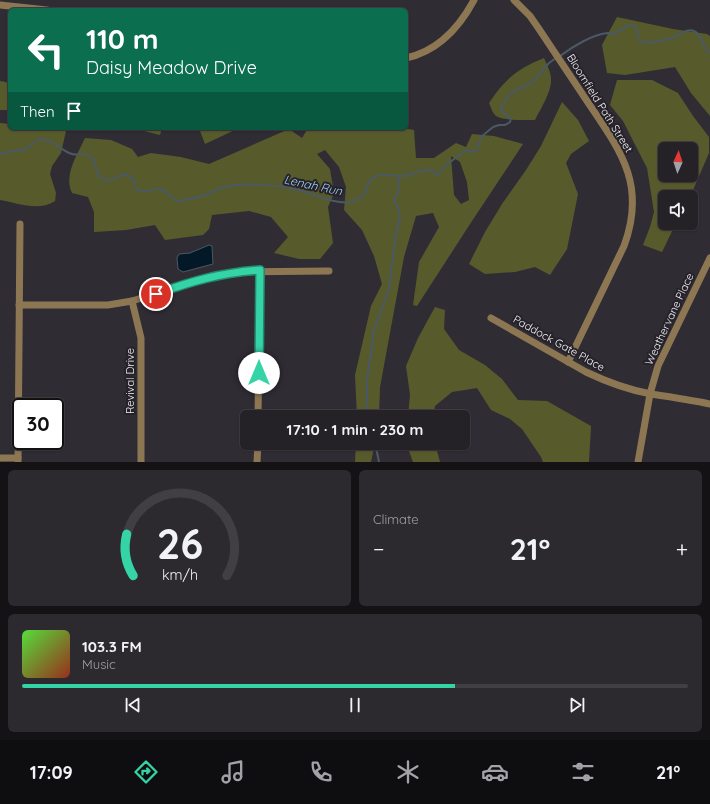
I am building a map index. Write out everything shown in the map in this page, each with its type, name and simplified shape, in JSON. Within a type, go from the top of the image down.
[{"type":"street","points":[[408,57],[417,55],[433,47],[450,34],[463,19],[474,0]]},
{"type":"street","name":"Bloomfield Path Street","points":[[514,0],[530,16],[616,145],[627,167],[631,189],[633,208],[632,223],[624,246],[568,362]]},
{"type":"street","points":[[0,5],[28,8]]},
{"type":"street","points":[[0,458],[18,460],[20,224]]},
{"type":"street","name":"Weathervane Place","points":[[638,462],[650,394],[658,366],[710,258]]},
{"type":"street","points":[[19,305],[100,305],[132,301],[208,277],[236,272],[260,270],[329,271]]},
{"type":"street","points":[[258,410],[260,270]]},
{"type":"street","name":"Revival Drive","points":[[132,301],[141,338],[141,462]]},
{"type":"street","name":"Paddock Gate Place","points":[[491,318],[602,380],[650,394],[710,404]]},
{"type":"street","points":[[257,462],[258,450]]},
{"type":"green space","points":[[617,17],[673,29],[707,34],[710,36],[710,116],[691,93],[675,67],[625,75],[607,73],[602,45]]},
{"type":"green space","points":[[544,58],[549,68],[551,84],[535,120],[508,119],[495,115],[489,103],[506,81],[526,66]]},
{"type":"green space","points":[[617,80],[652,80],[678,93],[709,137],[709,153],[698,178],[698,142],[658,142],[658,182],[696,182],[693,190],[658,190],[658,230],[673,230],[662,252],[643,245],[654,212],[647,168],[623,121],[610,105]]},
{"type":"green space","points":[[0,81],[8,83],[8,110],[0,110]]},
{"type":"green space","points":[[562,102],[578,120],[589,141],[571,154],[566,163],[578,194],[567,249],[550,275],[535,267],[515,272],[485,274],[469,264],[485,232],[502,204],[541,146]]},
{"type":"green space","points":[[0,123],[8,124],[8,130],[66,131],[61,153],[52,166],[50,174],[56,193],[55,201],[42,206],[28,206],[0,200]]},
{"type":"green space","points":[[140,130],[161,130],[160,135]]},
{"type":"green space","points":[[200,130],[235,130],[205,144]]},
{"type":"green space","points":[[287,130],[290,130],[302,138],[307,130],[414,130],[416,158],[434,158],[456,143],[466,147],[472,134],[494,136],[523,144],[417,306],[413,305],[419,262],[439,227],[433,213],[416,216],[404,257],[380,387],[379,410],[357,410],[355,375],[371,306],[382,284],[374,256],[362,230],[344,210],[346,187],[339,167],[325,150],[317,154],[330,169],[334,193],[328,207],[333,243],[320,259],[299,259],[274,253],[288,237],[271,217],[249,211],[212,215],[209,229],[203,235],[165,240],[155,225],[126,230],[94,232],[94,212],[88,197],[72,193],[70,186],[69,179],[72,165],[85,138],[111,140],[132,149],[138,157],[151,153],[181,157],[209,164]],"holes":[[[451,156],[460,162],[467,182],[469,200],[461,204],[454,195]]]},
{"type":"green space","points":[[435,307],[445,310],[444,329],[459,350],[485,365],[502,379],[518,400],[547,401],[591,426],[589,462],[543,462],[522,429],[510,419],[491,410],[477,388],[452,392],[435,406],[434,410],[409,410],[410,395],[406,366],[418,338]]},
{"type":"green space","points":[[356,450],[374,450],[371,462],[355,462]]},
{"type":"green space","points":[[409,450],[437,450],[440,462],[413,462]]},
{"type":"water","points":[[209,245],[212,246],[213,264],[183,272],[178,269],[177,258],[179,254],[190,253]]},
{"type":"waterway","name":"Lenah Run","points":[[560,56],[589,38],[617,32],[629,25],[636,27],[639,39],[645,42],[661,41],[686,31],[694,31],[699,35],[705,48],[710,53]]},
{"type":"waterway","name":"Lenah Run","points":[[0,155],[6,152],[26,149],[39,139],[50,141],[72,154],[85,154],[90,156],[94,160],[97,172],[103,179],[111,180],[122,175],[130,176],[138,191],[161,189],[178,201],[198,197],[231,185],[249,184],[287,188],[337,202],[351,202],[358,199],[365,193],[369,183],[374,177],[385,175],[404,176],[426,170],[432,171],[438,175],[445,166],[466,150],[473,152],[477,150],[481,137],[493,127],[505,125],[510,122],[511,119],[501,110],[501,107],[511,93],[532,83],[549,63],[556,58]]},
{"type":"waterway","points":[[367,410],[367,380],[374,330],[389,289],[396,233],[400,219],[399,211],[394,200],[398,193],[399,177]]},
{"type":"waterway","points":[[376,450],[379,462]]},
{"type":"route","points":[[156,294],[208,277],[236,272],[260,270],[259,373]]}]
